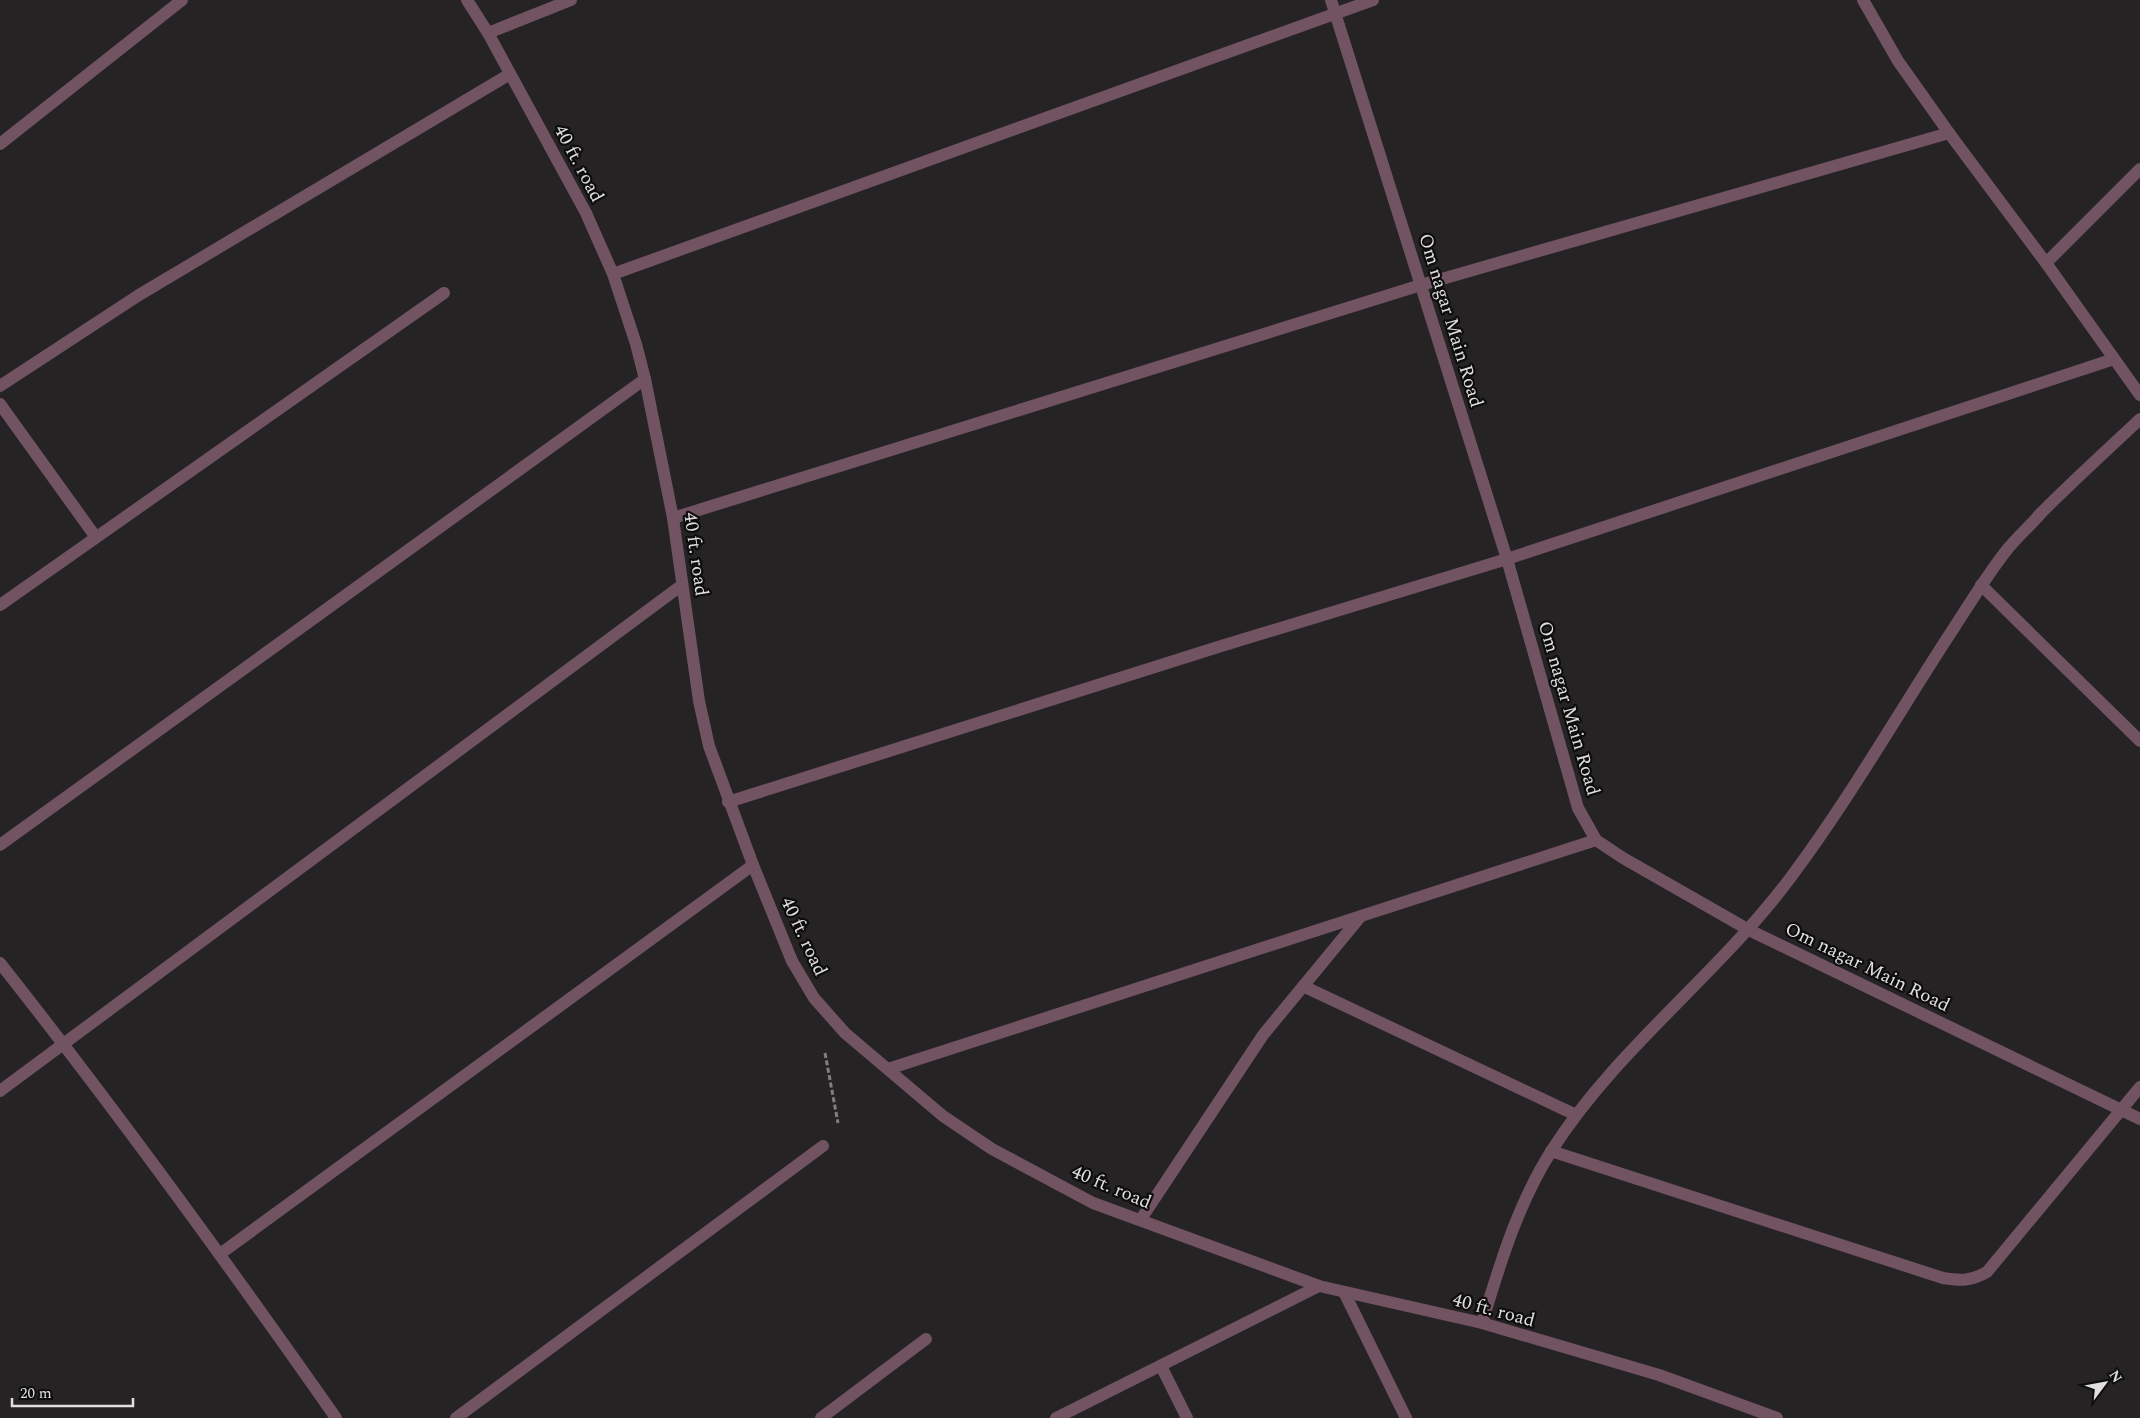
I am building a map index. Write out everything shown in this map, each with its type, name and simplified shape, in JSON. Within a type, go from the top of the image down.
[{"type":"street","points":[[0,144],[182,0]]},
{"type":"street","name":"40 ft. road","points":[[467,0],[488,33],[586,213],[613,274],[636,344],[645,380],[673,518],[699,701],[709,746],[728,802],[792,961],[814,998],[845,1033],[943,1116],[992,1149],[1093,1203],[1319,1286],[1345,1294],[1482,1323],[1659,1375],[1777,1418]]},
{"type":"street","points":[[488,33],[571,0]]},
{"type":"street","name":"Om nagar Main Road","points":[[1331,0],[1507,559],[1578,808],[1596,840],[1623,858],[1750,930],[2121,1109],[2140,1120]]},
{"type":"street","points":[[613,274],[1373,0]]},
{"type":"street","points":[[1863,0],[1898,61],[2140,395]]},
{"type":"street","points":[[0,386],[139,295],[510,74]]},
{"type":"street","points":[[673,518],[1421,285],[1949,133]]},
{"type":"street","points":[[2046,263],[2140,169]]},
{"type":"street","points":[[0,605],[95,536],[444,293]]},
{"type":"street","points":[[728,802],[1218,647],[1507,559],[2114,359]]},
{"type":"street","points":[[0,845],[645,380]]},
{"type":"street","points":[[0,404],[95,536]]},
{"type":"street","points":[[1482,1323],[1507,1243],[1531,1188],[1551,1152],[1576,1115],[1612,1072],[1750,930],[1791,877],[1981,585],[2008,548],[2064,490],[2140,419]]},
{"type":"street","points":[[0,1092],[682,585]]},
{"type":"street","points":[[1981,585],[2140,740]]},
{"type":"street","points":[[888,1069],[1596,840]]},
{"type":"street","points":[[220,1254],[753,865]]},
{"type":"street","points":[[1141,1220],[1263,1034],[1361,916]]},
{"type":"street","points":[[0,963],[65,1045],[220,1254],[336,1418]]},
{"type":"street","points":[[1303,986],[1576,1115]]},
{"type":"street","points":[[1551,1152],[1943,1278],[1962,1281],[1974,1279],[1987,1272],[2140,1087]]},
{"type":"street","points":[[456,1418],[823,1146]]},
{"type":"street","points":[[1056,1418],[1319,1286]]},
{"type":"street","points":[[1345,1294],[1406,1418]]},
{"type":"street","points":[[821,1418],[926,1338]]},
{"type":"street","points":[[1161,1366],[1186,1418]]},
{"type":"path","points":[[823,1045],[838,1121],[834,1135],[823,1146]]}]
